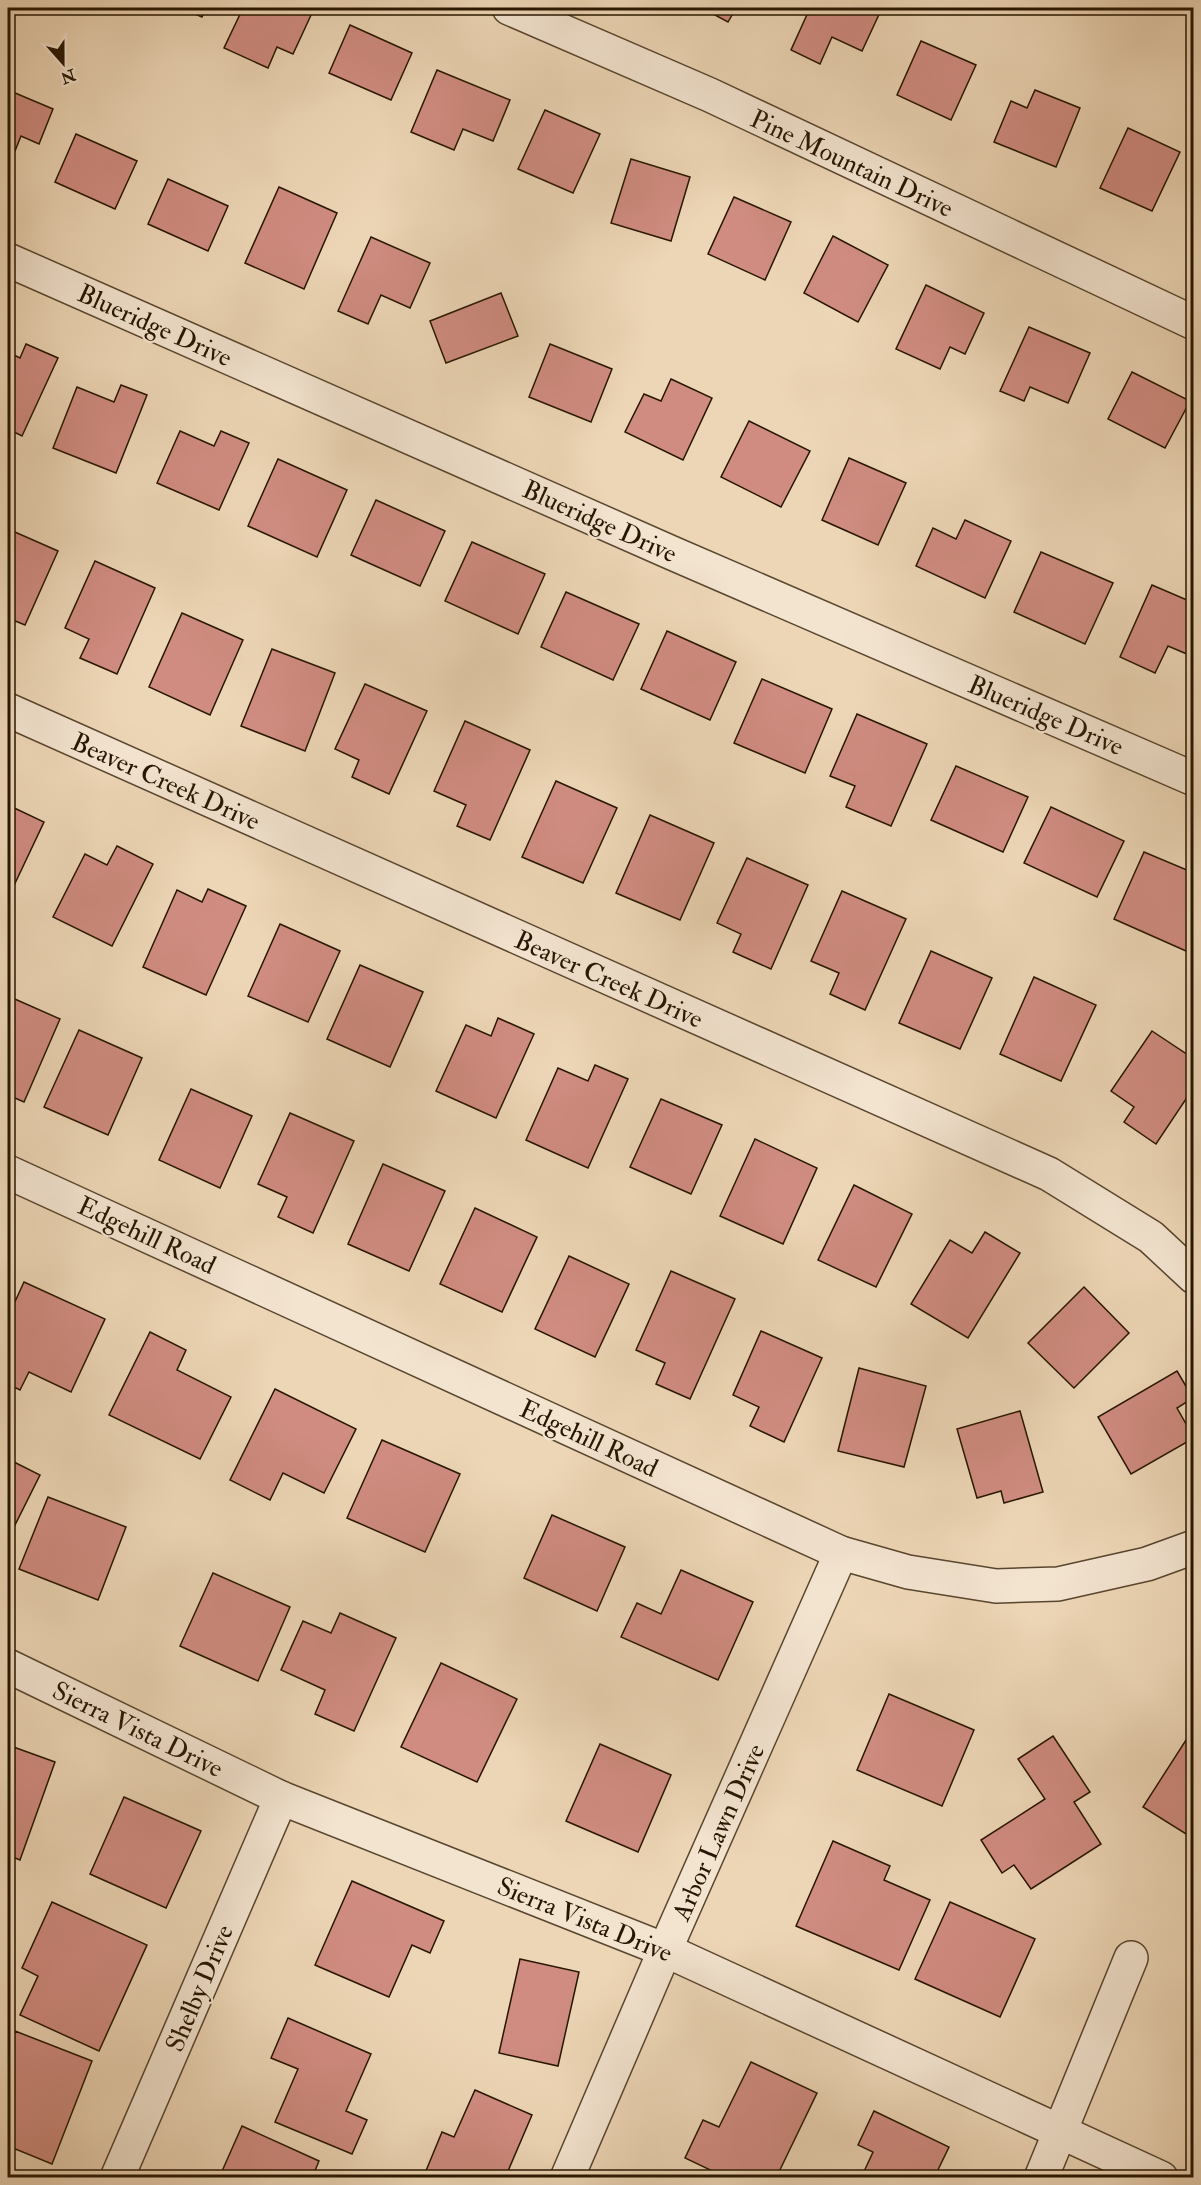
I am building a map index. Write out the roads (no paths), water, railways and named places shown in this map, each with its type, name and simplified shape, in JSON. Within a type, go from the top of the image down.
[{"type":"street","name":"Pine Mountain Drive","points":[[509,8],[710,95],[1194,323]]},
{"type":"street","name":"Blueridge Drive","points":[[8,260],[672,553],[1194,779]]},
{"type":"street","name":"Beaver Creek Drive","points":[[8,710],[1048,1174],[1151,1237],[1194,1277]]},
{"type":"street","name":"Edgehill Road","points":[[8,1172],[841,1553],[908,1572],[996,1586],[1058,1584],[1147,1564],[1194,1547]]},
{"type":"street","name":"Arbor Lawn Drive","points":[[567,2178],[841,1553]]},
{"type":"street","name":"Sierra Vista Drive","points":[[8,1666],[281,1798],[665,1950],[1161,2178]]},
{"type":"street","name":"Shelby Drive","points":[[117,2178],[281,1798]]},
{"type":"street","points":[[1041,2178],[1131,1958]]}]
